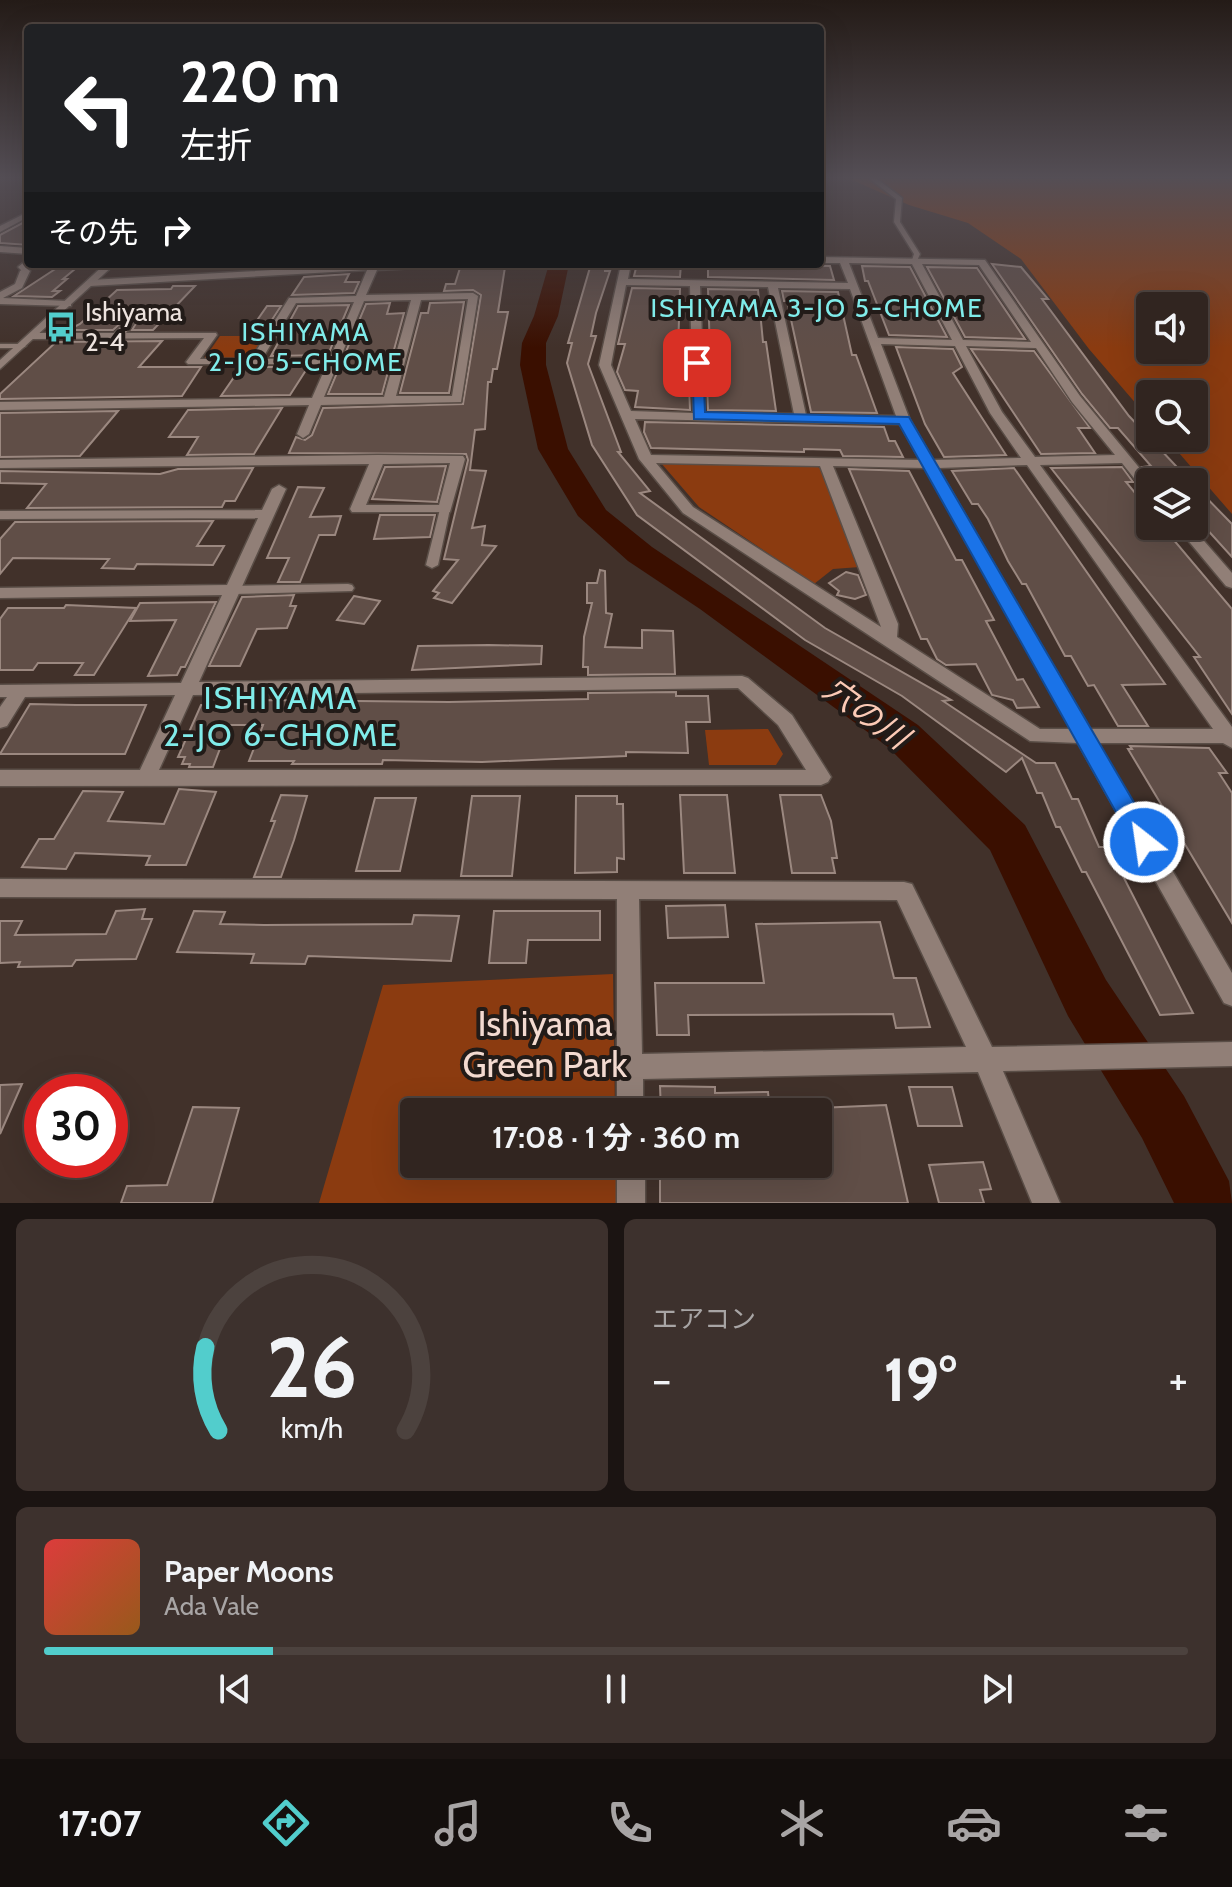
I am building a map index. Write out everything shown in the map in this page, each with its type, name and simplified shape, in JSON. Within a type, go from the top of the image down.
[{"type":"street","points":[[0,249],[24,251]]},
{"type":"street","points":[[824,260],[982,262],[1039,345],[1136,473]]},
{"type":"street","points":[[915,260],[996,413],[1231,738]]},
{"type":"street","points":[[844,261],[904,420],[1232,995]]},
{"type":"street","points":[[0,299],[19,286],[25,268]]},
{"type":"street","points":[[0,366],[106,268]]},
{"type":"street","points":[[90,283],[373,268],[303,434]]},
{"type":"street","points":[[625,268],[605,365],[646,459],[688,510],[1037,736],[1086,739],[1231,738]]},
{"type":"street","points":[[622,282],[854,286]]},
{"type":"street","points":[[695,283],[699,416]]},
{"type":"street","points":[[772,284],[801,418]]},
{"type":"street","points":[[0,406],[457,399],[473,296],[293,300],[254,362]]},
{"type":"street","points":[[389,399],[417,297]]},
{"type":"street","points":[[0,299],[67,304]]},
{"type":"street","points":[[117,336],[130,321]]},
{"type":"street","points":[[33,336],[212,335],[192,362],[334,361]]},
{"type":"street","points":[[875,341],[1039,345]]},
{"type":"street","points":[[627,415],[904,420]]},
{"type":"street","points":[[0,464],[378,459],[458,459],[445,509],[357,509],[378,459]]},
{"type":"street","points":[[646,459],[929,464],[1124,459]]},
{"type":"street","points":[[825,462],[890,624],[888,640]]},
{"type":"street","points":[[146,778],[279,489]]},
{"type":"street","points":[[0,515],[266,514]]},
{"type":"street","points":[[1195,540],[1232,583]]},
{"type":"street","points":[[0,593],[231,590]]},
{"type":"street","points":[[0,691],[742,682],[785,720],[821,777],[0,778]]},
{"type":"street","points":[[0,721],[20,691]]},
{"type":"street","points":[[0,888],[904,891],[986,1062],[1046,1203]]},
{"type":"street","points":[[628,890],[630,1098]]},
{"type":"street","points":[[630,1067],[986,1062],[1075,1055],[1232,1054]]},
{"type":"street","points":[[631,1178],[631,1203]]},
{"type":"lane","points":[[905,235],[917,254],[915,260]]},
{"type":"lane","points":[[0,346],[22,346]]},
{"type":"lane","points":[[432,565],[445,509]]},
{"type":"lane","points":[[231,590],[348,588]]},
{"type":"green space","points":[[986,235],[1232,235],[1232,514],[1208,486],[1208,468],[1192,468],[1178,452],[1208,452],[1208,380],[1136,380],[1136,404],[1089,349],[1021,259]]},
{"type":"green space","points":[[220,336],[264,336],[251,358],[204,359]]},
{"type":"green space","points":[[661,463],[815,465],[821,469],[860,567],[833,569],[814,584],[699,507]]},
{"type":"green space","points":[[768,729],[783,754],[776,765],[709,765],[705,730]]},
{"type":"green space","name":"Ishiyama Green Park","points":[[613,974],[615,1098],[400,1098],[400,1178],[616,1178],[617,1203],[319,1203],[383,985]]},
{"type":"building","points":[[0,235],[24,235],[24,245],[0,243]]},
{"type":"building","points":[[992,264],[1021,267],[1048,299],[1042,299],[1136,423],[1136,449],[1118,428],[1110,428],[1082,394]]},
{"type":"building","points":[[830,266],[834,280],[708,277],[708,268]]},
{"type":"building","points":[[862,266],[910,267],[947,337],[889,335],[868,281],[865,281]]},
{"type":"building","points":[[927,267],[977,268],[1025,339],[965,337]]},
{"type":"building","points":[[57,268],[76,268],[63,279],[67,279],[53,291],[60,291],[52,297],[14,296]]},
{"type":"building","points":[[460,268],[505,268],[498,312],[508,312],[497,369],[493,369],[491,382],[488,382],[485,429],[475,430],[470,470],[486,471],[472,528],[485,526],[482,545],[496,546],[452,603],[434,598],[439,593],[433,591],[458,560],[444,559],[468,460],[466,454],[289,453],[296,437],[305,440],[312,435],[323,408],[463,404],[481,295],[473,290],[444,291],[446,284],[455,284]]},
{"type":"building","points":[[590,268],[605,268],[605,271],[610,271],[596,313],[591,336],[596,336],[588,364],[621,452],[618,452],[650,491],[640,493],[825,628],[951,700],[943,701],[1036,763],[1055,763],[1072,799],[1078,799],[1099,847],[1105,847],[1124,878],[1193,1013],[1160,1015],[1086,872],[1082,872],[1060,827],[1056,827],[1042,793],[1037,793],[1022,758],[1006,772],[902,696],[805,640],[637,515],[592,445],[567,363],[572,343],[568,343]]},
{"type":"building","points":[[636,268],[681,268],[680,277],[634,276]]},
{"type":"building","points":[[349,274],[345,282],[359,282],[354,293],[292,295],[304,277]]},
{"type":"building","points":[[173,286],[195,286],[153,330],[132,330],[138,320],[130,315],[113,330],[68,330],[80,324],[117,290],[171,289]]},
{"type":"building","points":[[632,288],[680,289],[677,381],[689,384],[690,410],[635,407],[638,391],[625,390],[617,372],[625,344],[618,344]]},
{"type":"building","points":[[708,289],[758,290],[763,342],[766,342],[776,411],[708,410],[707,385],[711,385]]},
{"type":"building","points":[[782,291],[838,292],[852,355],[856,355],[877,413],[811,412],[787,301],[784,301]]},
{"type":"building","points":[[464,302],[449,393],[400,393],[421,313],[428,313],[430,303]]},
{"type":"building","points":[[390,303],[387,314],[404,313],[382,394],[328,394],[366,304]]},
{"type":"building","points":[[349,305],[328,355],[271,356],[298,306]]},
{"type":"building","points":[[267,306],[281,306],[264,332],[249,332]]},
{"type":"building","points":[[162,341],[139,367],[201,367],[182,396],[0,399],[0,394],[56,342]]},
{"type":"building","points":[[896,347],[953,349],[962,367],[953,373],[1006,455],[944,457],[925,424]]},
{"type":"building","points":[[971,349],[1034,351],[1090,428],[1078,428],[1095,453],[1041,454]]},
{"type":"building","points":[[241,367],[308,367],[290,395],[221,396]]},
{"type":"building","points":[[282,408],[254,454],[187,455],[198,437],[169,437],[188,410]]},
{"type":"building","points":[[118,411],[80,456],[0,457],[0,413]]},
{"type":"building","points":[[645,422],[884,427],[889,441],[895,441],[903,457],[843,456],[840,450],[651,448],[644,432]]},
{"type":"building","points":[[1139,452],[1163,452],[1178,468],[1142,467],[1151,466]]},
{"type":"building","points":[[446,466],[437,502],[372,499],[385,467]]},
{"type":"building","points":[[1122,467],[1133,482],[1126,482],[1136,494],[1136,540],[1174,540],[1232,609],[1232,714],[1194,657],[1200,657],[1051,468]]},
{"type":"building","points":[[253,468],[235,501],[225,501],[222,507],[27,508],[46,484],[0,483],[0,471],[160,474],[178,469]]},
{"type":"building","points":[[1014,468],[1165,684],[1122,685],[1148,726],[1118,726],[1094,685],[1088,686],[1071,656],[1065,656],[1026,584],[1022,584],[1008,561],[988,519],[978,504],[972,504],[952,471]]},
{"type":"building","points":[[849,469],[909,471],[956,560],[962,560],[994,620],[986,621],[1017,680],[1023,679],[1039,707],[1017,708],[1013,700],[992,695],[976,664],[946,665],[937,659],[927,639],[921,639]]},
{"type":"building","points":[[298,487],[324,488],[310,517],[341,516],[335,535],[319,535],[300,582],[278,582],[289,558],[267,558]]},
{"type":"building","points":[[1208,499],[1232,524],[1232,557],[1208,530]]},
{"type":"building","points":[[380,515],[435,515],[430,537],[374,539]]},
{"type":"building","points":[[213,521],[197,546],[224,546],[213,565],[137,564],[134,569],[102,568],[109,559],[13,558],[0,574],[0,539],[15,522]]},
{"type":"building","points":[[600,570],[605,571],[606,613],[612,614],[605,647],[642,648],[642,630],[673,631],[675,674],[588,675],[588,667],[583,667],[584,637],[592,603],[587,603],[587,583],[597,583]]},
{"type":"building","points":[[846,572],[858,575],[866,595],[855,599],[837,595],[839,591],[829,583]]},
{"type":"building","points":[[294,595],[290,606],[296,606],[287,628],[257,629],[240,666],[209,666],[242,597]]},
{"type":"building","points":[[354,596],[380,601],[364,624],[337,620]]},
{"type":"building","points":[[216,602],[185,667],[181,667],[177,675],[148,676],[176,620],[130,621],[140,603]]},
{"type":"building","points":[[66,605],[136,608],[94,675],[75,675],[83,663],[38,663],[33,670],[0,670],[0,619],[8,608],[64,608]]},
{"type":"building","points":[[418,646],[542,646],[541,664],[412,670]]},
{"type":"building","points":[[676,692],[676,696],[708,696],[710,722],[686,722],[688,753],[626,752],[626,756],[482,762],[383,760],[382,764],[292,764],[294,761],[249,761],[263,725],[229,725],[213,767],[189,767],[190,764],[182,764],[185,757],[178,757],[201,705],[261,704],[263,700],[449,702],[588,699],[588,693]]},
{"type":"building","points":[[30,704],[146,705],[125,754],[0,754]]},
{"type":"building","points":[[1130,746],[1209,748],[1227,773],[1219,773],[1232,793],[1232,923],[1128,749],[1132,749]]},
{"type":"building","points":[[179,789],[216,792],[186,865],[146,865],[150,856],[75,853],[66,869],[22,867],[39,839],[54,839],[83,791],[123,792],[108,821],[164,824]]},
{"type":"building","points":[[281,795],[307,796],[294,840],[281,877],[254,877],[275,821],[271,821]]},
{"type":"building","points":[[680,795],[727,795],[735,873],[684,873]]},
{"type":"building","points":[[780,795],[821,795],[831,821],[837,858],[832,858],[835,873],[792,873]]},
{"type":"building","points":[[472,796],[520,796],[512,876],[461,876]]},
{"type":"building","points":[[576,796],[617,796],[617,804],[623,804],[624,859],[617,858],[617,872],[575,873]]},
{"type":"building","points":[[375,798],[416,798],[400,871],[356,871]]},
{"type":"building","points":[[725,905],[728,937],[668,938],[666,906]]},
{"type":"building","points":[[145,909],[142,919],[152,919],[136,959],[76,960],[72,966],[18,967],[20,962],[0,963],[0,921],[22,921],[15,935],[106,934],[116,911]]},
{"type":"building","points":[[194,911],[225,912],[220,924],[264,925],[412,924],[414,915],[459,916],[451,961],[308,956],[305,964],[251,963],[254,954],[177,952]]},
{"type":"building","points":[[494,911],[600,911],[600,940],[528,940],[526,963],[489,963]]},
{"type":"building","points":[[880,922],[894,978],[916,978],[930,1027],[896,1028],[893,1014],[688,1015],[689,1035],[657,1035],[655,983],[764,983],[756,924]]},
{"type":"building","points":[[22,1084],[0,1134],[0,1085]]},
{"type":"building","points":[[660,1086],[715,1087],[715,1093],[768,1092],[769,1098],[660,1098]]},
{"type":"building","points":[[909,1087],[952,1087],[962,1126],[918,1126]]},
{"type":"building","points":[[886,1105],[908,1203],[660,1203],[660,1178],[832,1178],[832,1107]]},
{"type":"building","points":[[193,1107],[239,1108],[212,1203],[121,1203],[127,1186],[167,1185]]},
{"type":"building","points":[[983,1162],[991,1189],[980,1190],[984,1203],[939,1203],[929,1165]]},
{"type":"waterway","name":"穴の川","points":[[558,268],[546,316],[534,343],[533,365],[553,449],[594,516],[640,554],[713,601],[903,736],[1008,838],[1087,998],[1163,1117],[1207,1203]]},
{"type":"place","name":"Ishiyama 2-4","points":[[61,327]]},
{"type":"district","name":"ISHIYAMA 3-JO 5-CHOME","points":[[817,308]]},
{"type":"district","name":"ISHIYAMA 2-JO 5-CHOME","points":[[306,347]]},
{"type":"district","name":"ISHIYAMA 2-JO 6-CHOME","points":[[281,716]]},
{"type":"route","points":[[697,363],[699,416],[904,420],[1144,842]]}]
